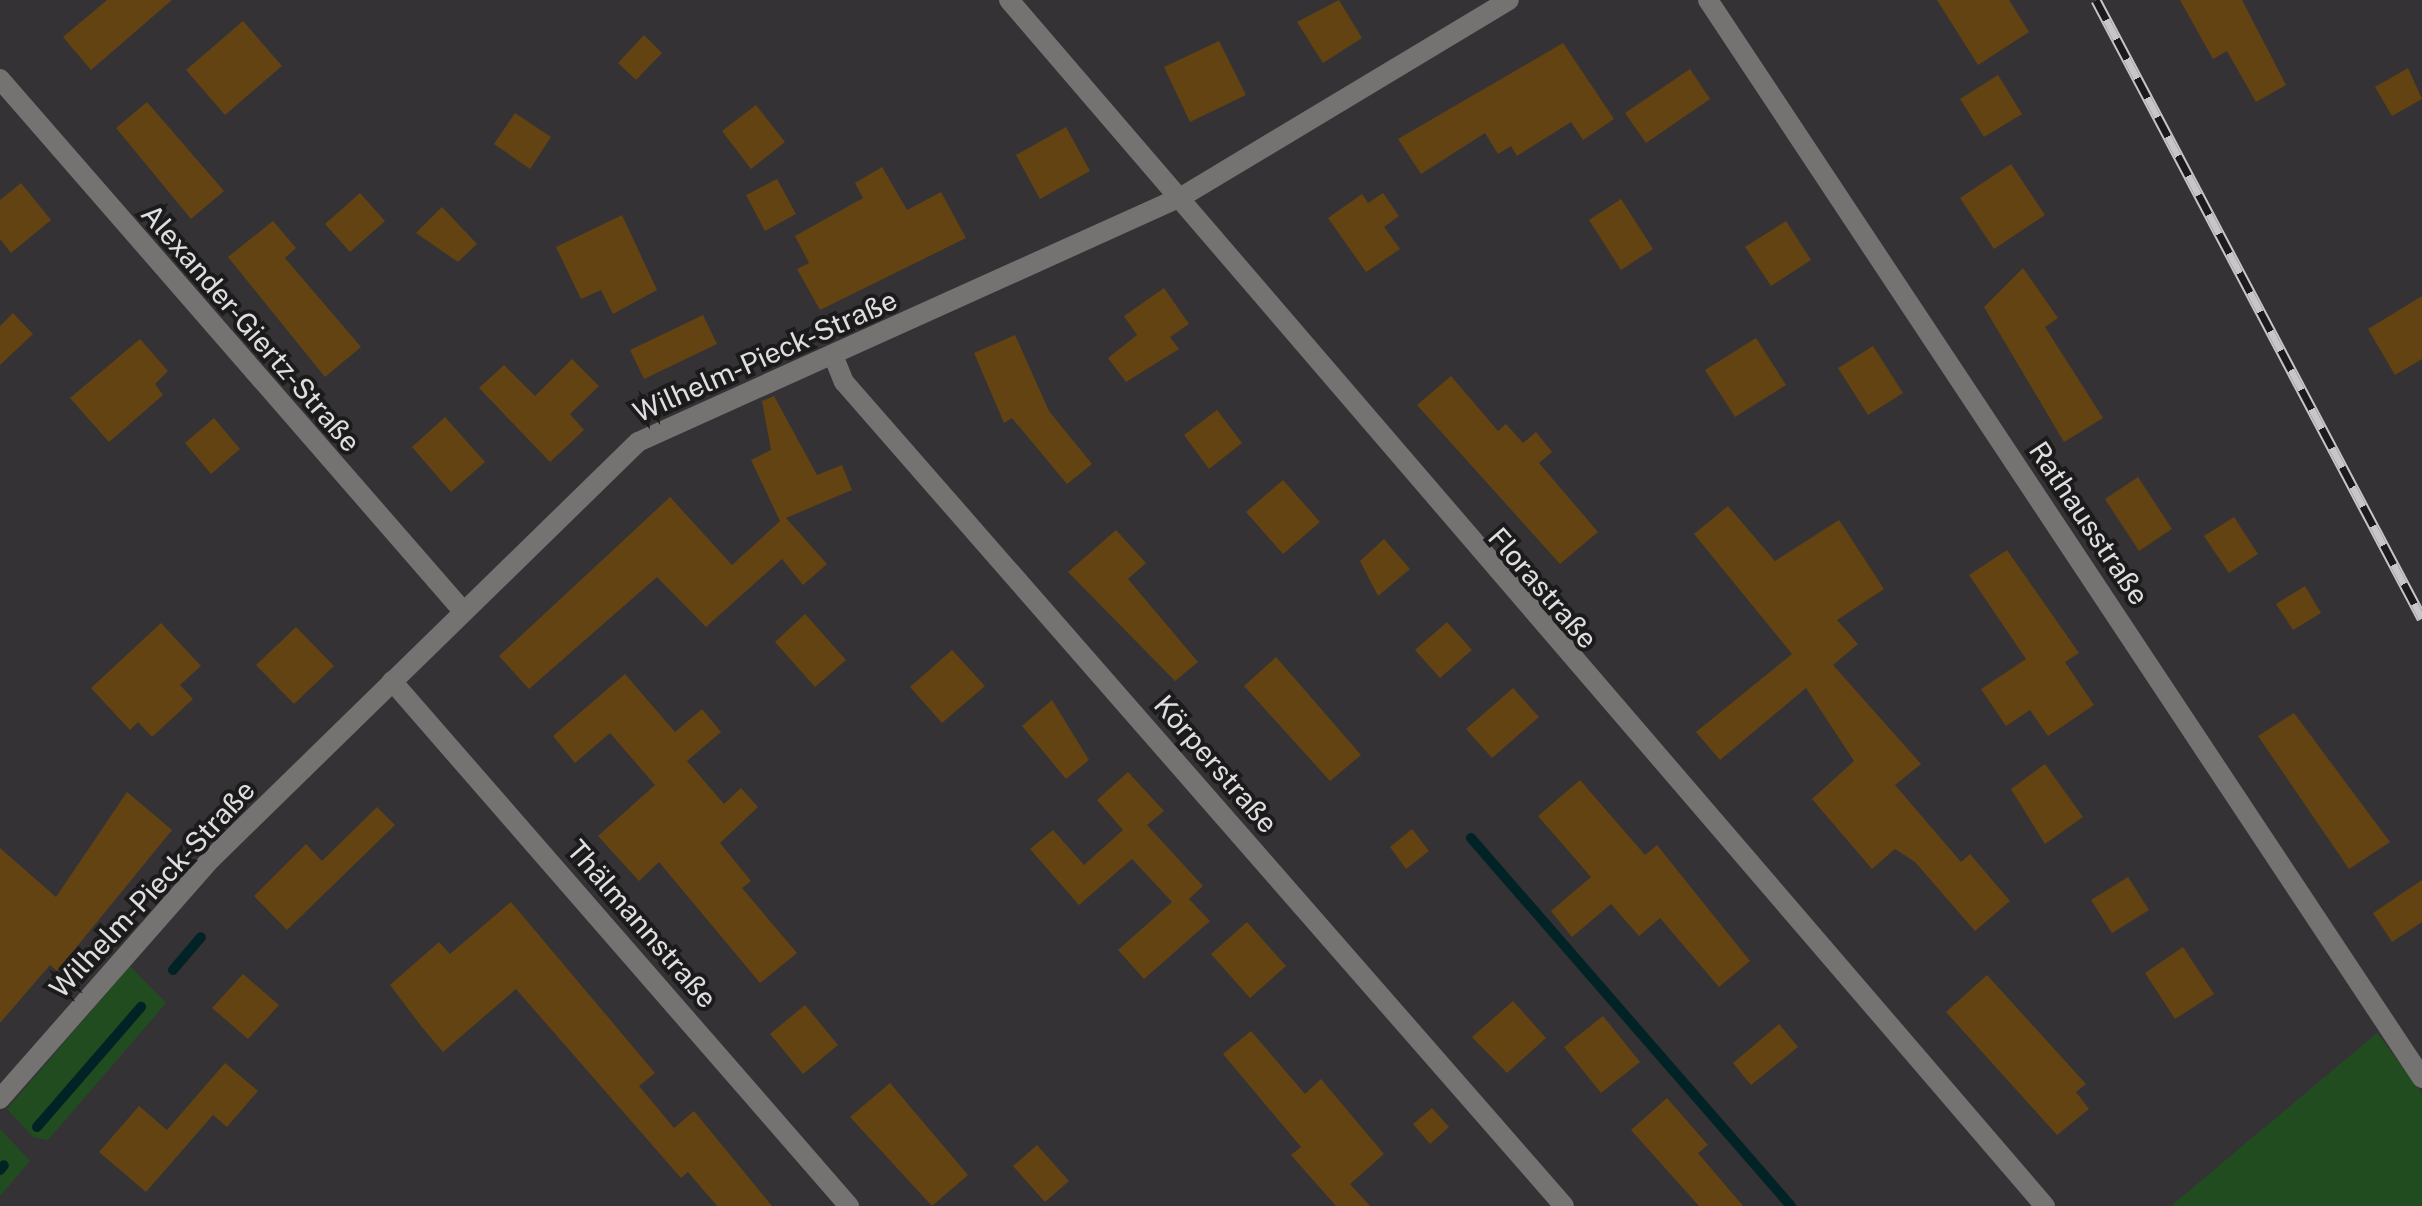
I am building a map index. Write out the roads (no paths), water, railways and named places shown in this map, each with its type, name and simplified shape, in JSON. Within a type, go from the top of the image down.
[{"type":"street","name":"Florastraße","points":[[1009,0],[1183,196],[1271,314],[2045,1206]]},
{"type":"street","name":"Wilhelm-Pieck-Straße","points":[[0,1099],[211,859],[638,442],[1183,196],[1509,0]]},
{"type":"street","name":"Rathausstraße","points":[[1708,0],[2422,1078]]},
{"type":"street","name":"Alexander-Giertz-Straße","points":[[0,79],[462,610]]},
{"type":"street","name":"Körperstraße","points":[[833,355],[844,382],[1564,1206]]},
{"type":"street","name":"Thälmannstraße","points":[[392,680],[849,1206]]},
{"type":"waterway","points":[[1471,838],[1791,1206]]},
{"type":"waterway","points":[[173,970],[201,937]]},
{"type":"waterway","points":[[37,1127],[141,1007]]},
{"type":"waterway","points":[[0,1170],[4,1165]]},
{"type":"railway","points":[[2096,0],[2422,618]]}]
